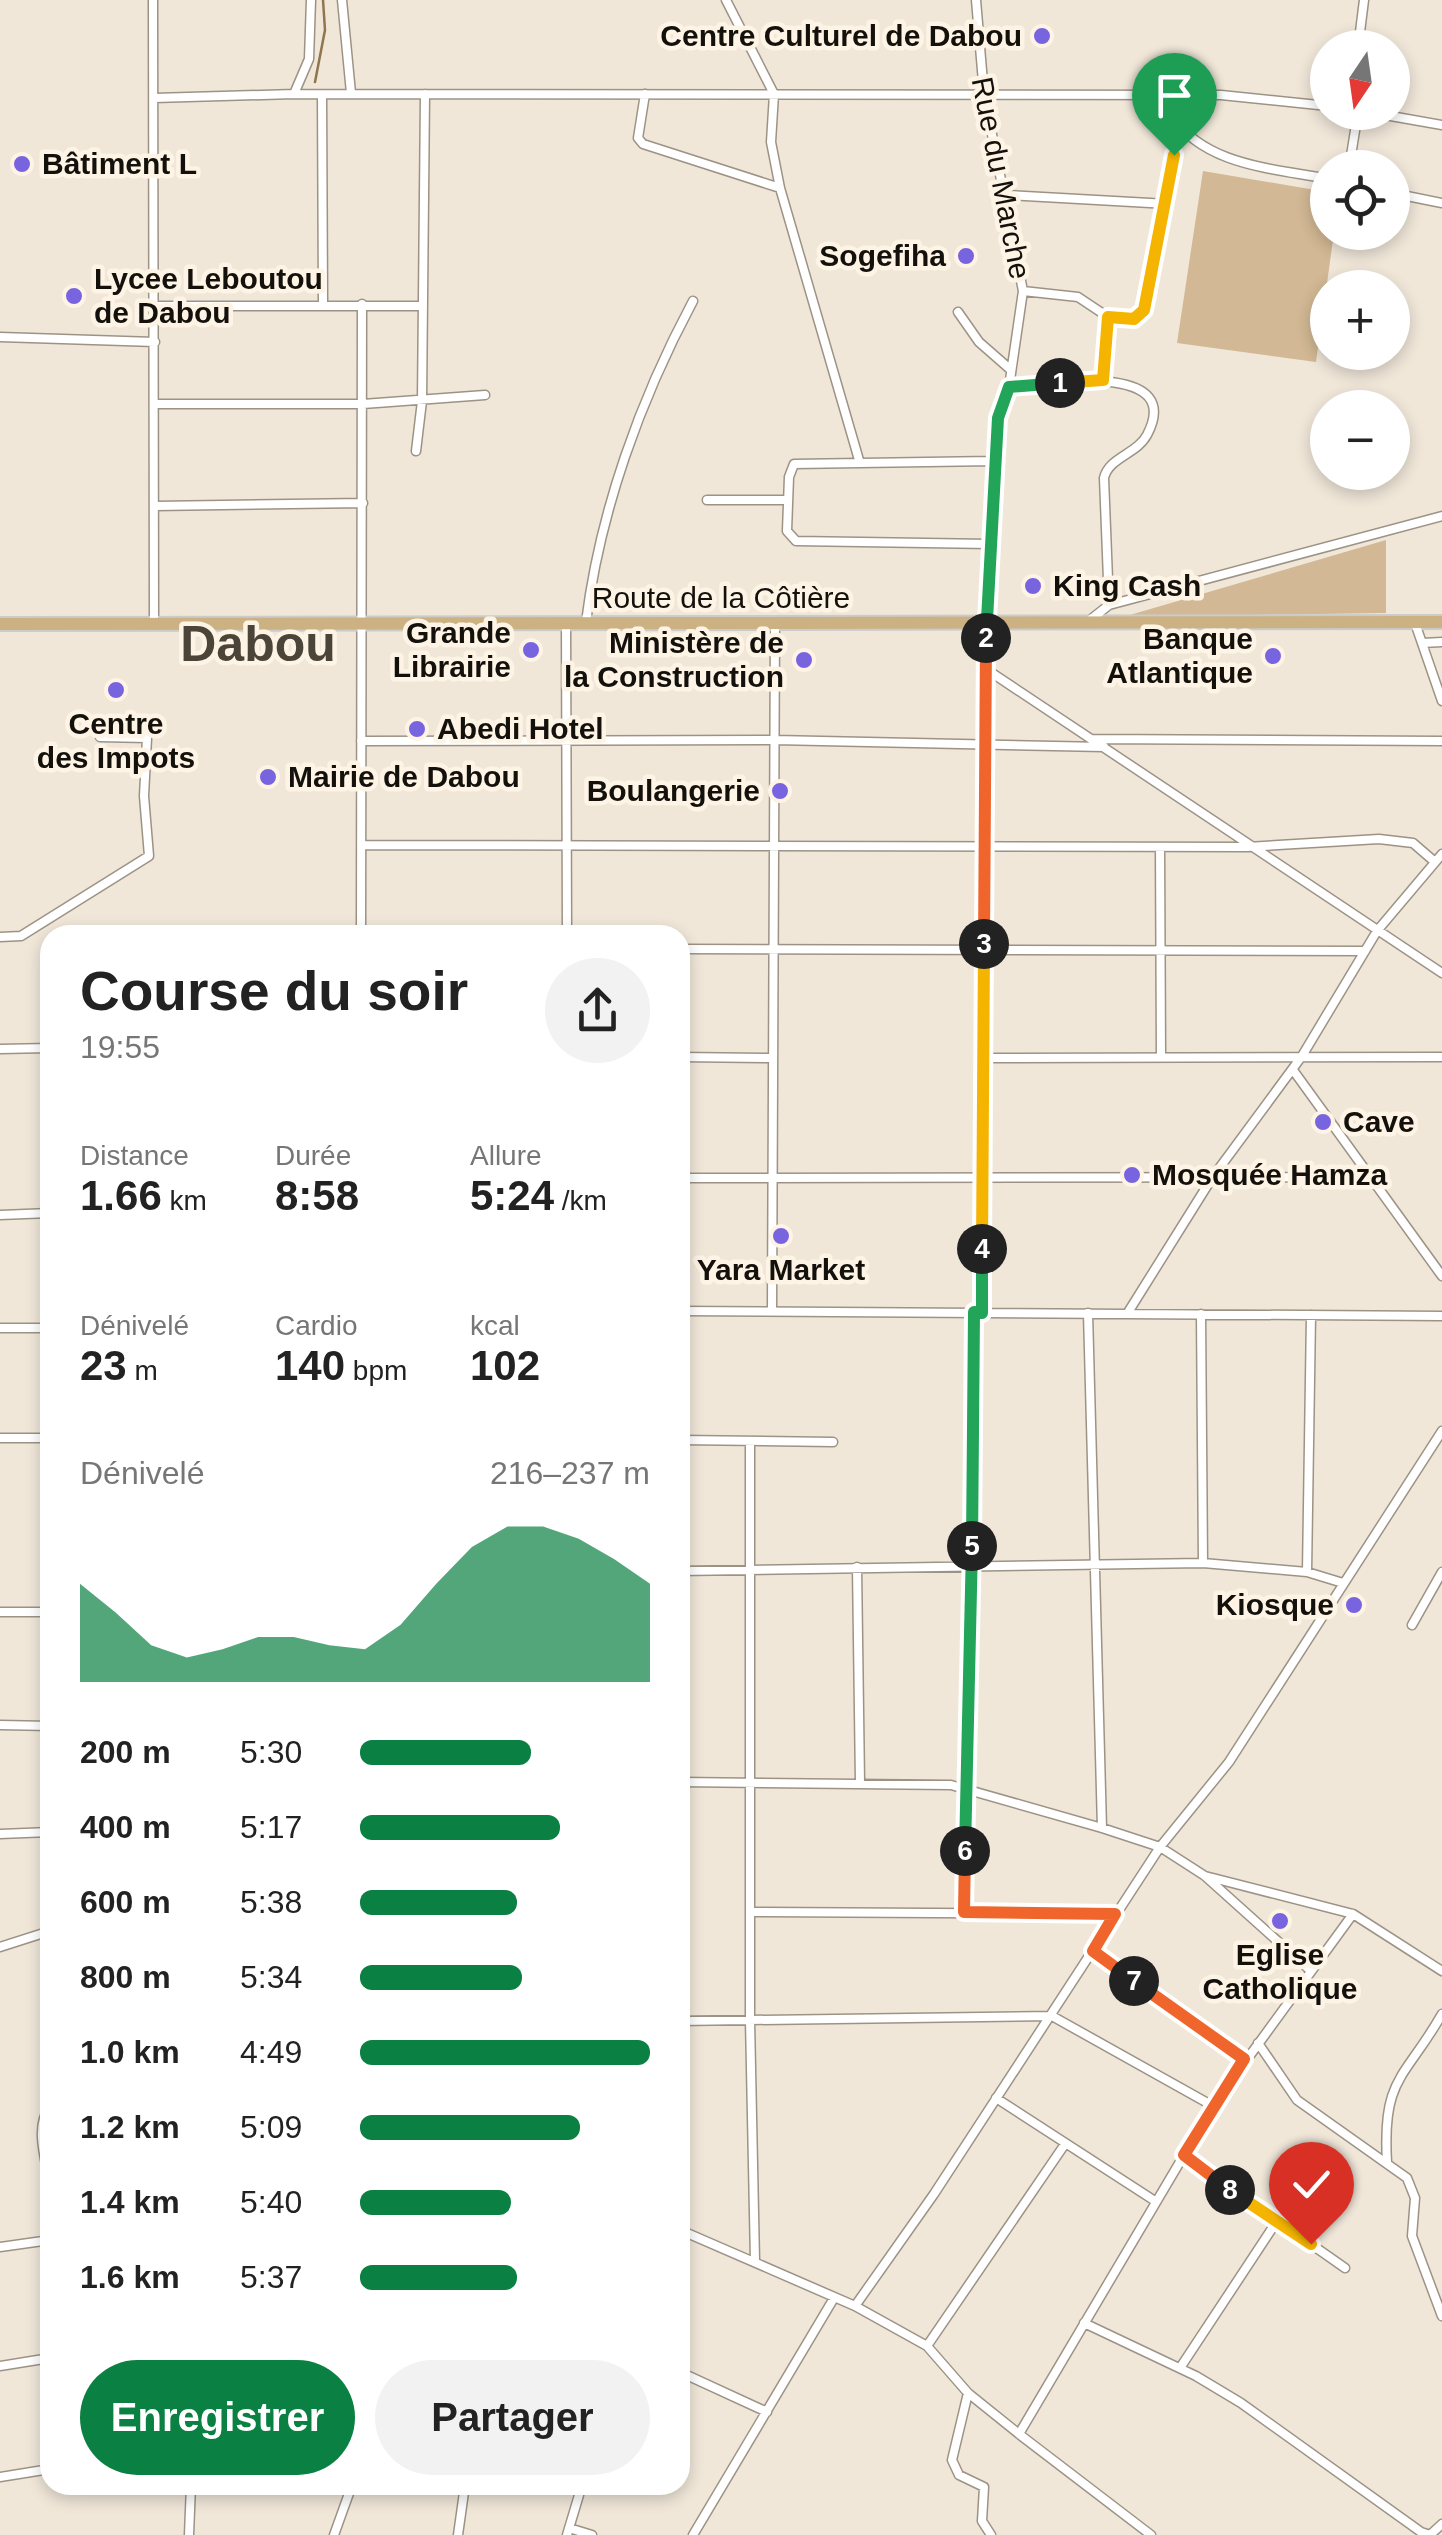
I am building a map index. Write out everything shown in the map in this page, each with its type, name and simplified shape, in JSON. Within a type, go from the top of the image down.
[{"type":"main road","name":"Route de la Côtière","points":[[0,624],[1442,622]]},
{"type":"street","points":[[153,0],[154,625]]},
{"type":"street","points":[[294,94],[309,59],[311,0]]},
{"type":"street","points":[[342,0],[351,94]]},
{"type":"street","points":[[726,0],[774,94],[772,142],[780,188],[859,460]]},
{"type":"street","name":"Rue du Marche","points":[[964,1912],[982,1178],[986,624],[993,461],[1023,291],[984,94],[976,0]]},
{"type":"street","points":[[1360,30],[1364,0]]},
{"type":"street","points":[[154,98],[294,94],[984,94],[1275,98],[1310,103]]},
{"type":"street","points":[[416,451],[422,400],[425,94]]},
{"type":"street","points":[[646,94],[638,138],[643,144],[780,188]]},
{"type":"street","points":[[322,95],[323,303]]},
{"type":"street","points":[[1023,291],[1078,297],[1108,317],[1134,319],[1144,310],[1168,204],[1174,155],[1168,95]]},
{"type":"street","points":[[1168,110],[1190,139],[1219,155],[1310,175]]},
{"type":"street","points":[[1410,120],[1442,126]]},
{"type":"street","points":[[1006,195],[1168,204]]},
{"type":"street","points":[[1410,197],[1442,204]]},
{"type":"street","points":[[586,622],[597,560],[646,393],[693,302]]},
{"type":"street","points":[[361,925],[362,304]]},
{"type":"street","points":[[154,306],[423,306]]},
{"type":"street","points":[[958,312],[978,342],[1012,370]]},
{"type":"street","points":[[1103,380],[1108,317]]},
{"type":"street","points":[[0,337],[155,342]]},
{"type":"street","points":[[1009,387],[1103,380],[1142,392],[1152,410],[1152,424],[1139,447],[1105,470],[1110,605]]},
{"type":"street","points":[[156,404],[363,404],[485,395]]},
{"type":"street","points":[[990,544],[796,542],[787,531],[787,500],[794,464],[859,460],[993,461]]},
{"type":"street","points":[[707,500],[787,500]]},
{"type":"street","points":[[155,506],[363,503]]},
{"type":"street","points":[[1082,625],[1110,605],[1442,516]]},
{"type":"street","points":[[566,622],[566,925]]},
{"type":"street","points":[[1415,623],[1442,700]]},
{"type":"street","points":[[772,1311],[776,624]]},
{"type":"street","points":[[1422,643],[1442,642]]},
{"type":"street","points":[[986,669],[1247,847],[1442,973]]},
{"type":"street","points":[[0,937],[21,936],[150,856],[144,796],[147,738],[100,737]]},
{"type":"street","points":[[1092,739],[1442,741]]},
{"type":"street","points":[[360,741],[775,740],[1104,747]]},
{"type":"street","points":[[361,844],[1160,848],[1380,838],[1413,843],[1435,862]]},
{"type":"street","points":[[1160,848],[1160,1057]]},
{"type":"street","points":[[1127,1314],[1212,1178],[1302,1056],[1377,931],[1442,854]]},
{"type":"street","points":[[690,949],[1365,951]]},
{"type":"street","points":[[0,1049],[40,1048]]},
{"type":"street","points":[[690,1057],[773,1058]]},
{"type":"street","points":[[983,1058],[1442,1057]]},
{"type":"street","points":[[1292,1070],[1442,1276]]},
{"type":"street","points":[[690,1178],[1371,1177]]},
{"type":"street","points":[[0,1215],[40,1213]]},
{"type":"street","points":[[690,1310],[1442,1316]]},
{"type":"street","points":[[1088,1313],[1102,1828]]},
{"type":"street","points":[[1201,1314],[1202,1563]]},
{"type":"street","points":[[1308,1572],[1311,1315]]},
{"type":"street","points":[[0,1328],[40,1328]]},
{"type":"street","points":[[854,2306],[1052,2016],[1160,1847],[1229,1762],[1442,1431]]},
{"type":"street","points":[[0,1438],[40,1438]]},
{"type":"street","points":[[690,1440],[833,1442]]},
{"type":"street","points":[[750,1442],[750,2020],[755,2260]]},
{"type":"street","points":[[690,1571],[1202,1563],[1308,1572],[1343,1583]]},
{"type":"street","points":[[857,1567],[860,1783]]},
{"type":"street","points":[[1412,1625],[1442,1572]]},
{"type":"street","points":[[0,1612],[40,1612]]},
{"type":"street","points":[[0,1724],[40,1726]]},
{"type":"street","points":[[690,1782],[918,1782],[968,1789],[1102,1828],[1160,1847],[1205,1876],[1311,1971]]},
{"type":"street","points":[[0,1834],[40,1832]]},
{"type":"street","points":[[1205,1876],[1353,1914],[1442,1971]]},
{"type":"street","points":[[752,1912],[1115,1914]]},
{"type":"street","points":[[1019,2434],[1213,2106],[1353,1914]]},
{"type":"street","points":[[0,1947],[40,1934]]},
{"type":"street","points":[[1093,1951],[1244,2059]]},
{"type":"street","points":[[1387,2162],[1390,2100],[1396,2080],[1442,2014]]},
{"type":"street","points":[[690,2021],[1052,2016],[1213,2106]]},
{"type":"street","points":[[1258,2043],[1298,2100],[1387,2162],[1412,2188],[1412,2236],[1434,2285],[1442,2316]]},
{"type":"street","points":[[996,2098],[1154,2201]]},
{"type":"street","points":[[927,2346],[1065,2144]]},
{"type":"street","points":[[1184,2155],[1346,2268]]},
{"type":"street","points":[[1180,2368],[1277,2221]]},
{"type":"street","points":[[690,2234],[854,2306],[927,2346],[968,2392],[1152,2535]]},
{"type":"street","points":[[0,2247],[40,2241]]},
{"type":"street","points":[[693,2535],[834,2298]]},
{"type":"street","points":[[1084,2324],[1180,2368],[1241,2403],[1421,2532],[1430,2535],[1442,2524]]},
{"type":"street","points":[[0,2366],[40,2360]]},
{"type":"street","points":[[690,2377],[767,2412]]},
{"type":"street","points":[[968,2392],[952,2460],[960,2476],[984,2487],[982,2521],[991,2535]]},
{"type":"street","points":[[0,2477],[40,2471]]},
{"type":"street","points":[[189,2535],[191,2495]]},
{"type":"street","points":[[334,2535],[348,2495]]},
{"type":"street","points":[[458,2535],[464,2495]]},
{"type":"street","points":[[579,2495],[568,2532],[592,2535]]},
{"type":"shaded area","points":[[1203,171],[1310,189],[1310,250],[1332,250],[1329,270],[1310,270],[1310,361],[1177,343]]},
{"type":"shaded area","points":[[1386,540],[1386,613],[1123,617]]},
{"type":"waterway","points":[[315,82],[325,30],[323,0]]},
{"type":"place","name":"Centre Culturel de Dabou","points":[[1042,36]]},
{"type":"place","name":"Bâtiment L","points":[[22,164]]},
{"type":"place","name":"Sogefiha","points":[[966,256]]},
{"type":"place","name":"Lycee Leboutou de Dabou","points":[[74,296]]},
{"type":"place","name":"King Cash","points":[[1033,586]]},
{"type":"place","name":"Grande Librairie","points":[[531,650]]},
{"type":"place","name":"Banque Atlantique","points":[[1273,656]]},
{"type":"place","name":"Ministère de la Construction","points":[[804,660]]},
{"type":"place","name":"Centre des Impots","points":[[116,690]]},
{"type":"place","name":"Abedi Hotel","points":[[417,729]]},
{"type":"place","name":"Mairie de Dabou","points":[[268,777]]},
{"type":"place","name":"Boulangerie","points":[[780,791]]},
{"type":"place","name":"Cave","points":[[1323,1122]]},
{"type":"place","name":"Mosquée Hamza","points":[[1132,1175]]},
{"type":"place","name":"Yara Market","points":[[781,1236]]},
{"type":"place","name":"Kiosque","points":[[1354,1605]]},
{"type":"place","name":"Eglise Catholique","points":[[1280,1921]]},
{"type":"district","name":"Dabou","points":[[258,643]]},
{"type":"route","points":[[1174,155],[1168,204],[1144,310],[1134,319],[1108,317],[1103,380],[1009,387],[994,435],[986,624],[982,1313],[974,1312],[964,1912],[1115,1914],[1093,1951],[1244,2059],[1184,2155],[1311,2244]]}]
